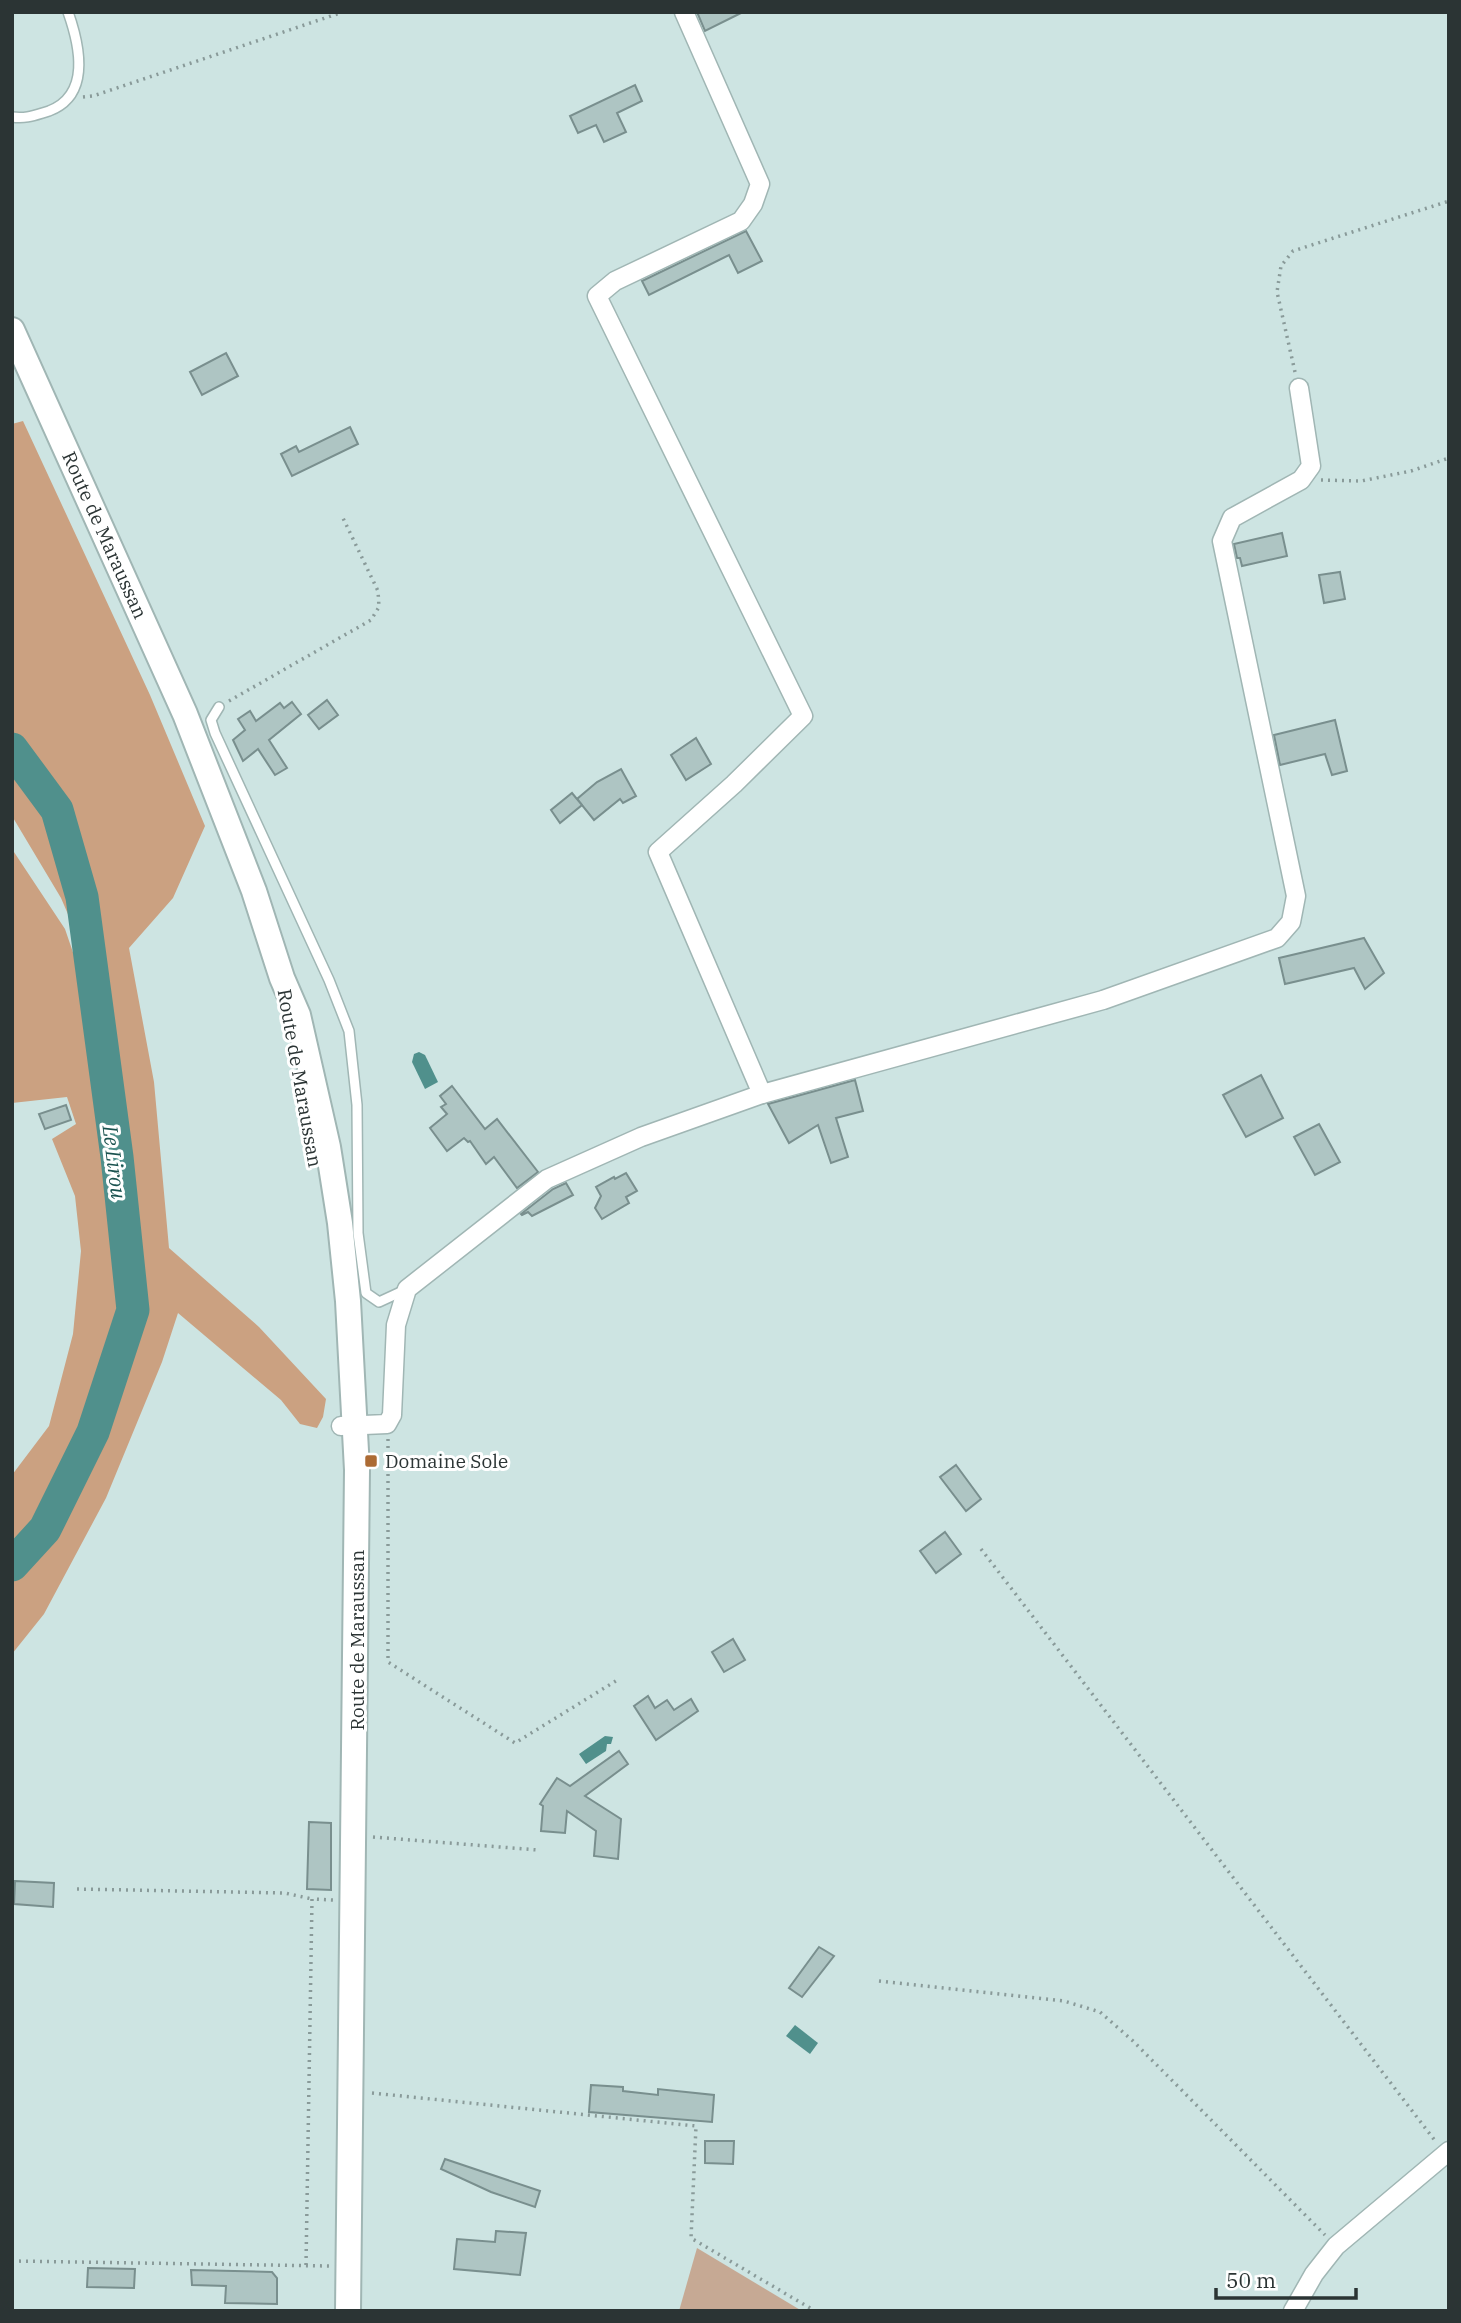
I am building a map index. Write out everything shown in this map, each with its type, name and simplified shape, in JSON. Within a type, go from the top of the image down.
[{"type":"main road","name":"Route de Maraussan","points":[[12,330],[185,714],[254,891],[282,978],[319,1188],[334,1329],[348,1426],[357,1577],[348,2311]]},
{"type":"main road","name":"Route de Maraussan","points":[[337,2311],[348,1426]]},
{"type":"street","points":[[684,12],[760,184],[753,204],[741,221],[615,281],[597,296],[803,716],[734,784],[658,852],[762,1094]]},
{"type":"street","points":[[348,1426],[387,1424],[392,1415],[396,1325],[407,1289],[547,1179],[640,1137],[762,1094],[1103,1000],[1277,939],[1291,922],[1296,896],[1222,541],[1232,518],[1301,480],[1311,466],[1299,388]]},
{"type":"street","points":[[1293,2311],[1314,2274],[1336,2246],[1447,2153]]},
{"type":"lane","points":[[12,117],[26,119],[58,107],[71,97],[79,71],[78,41],[68,12]]},
{"type":"lane","points":[[219,707],[211,720],[215,733],[329,980],[349,1031],[357,1105],[358,1233],[366,1293],[379,1302],[407,1289]]},
{"type":"path","points":[[71,97],[93,96],[343,12]]},
{"type":"path","points":[[1299,388],[1277,292],[1280,266],[1293,251],[1449,201]]},
{"type":"path","points":[[1301,480],[1361,481],[1410,471],[1449,458]]},
{"type":"path","points":[[219,707],[371,620],[379,607],[378,591],[342,516]]},
{"type":"path","points":[[387,1424],[388,1662],[515,1743],[619,1679]]},
{"type":"path","points":[[981,1549],[1447,2153]]},
{"type":"path","points":[[354,1836],[538,1850]]},
{"type":"path","points":[[76,1889],[285,1893],[312,1899],[343,1900]]},
{"type":"path","points":[[306,2265],[312,1899]]},
{"type":"path","points":[[879,1981],[1064,2001],[1100,2012],[1133,2041],[1336,2246]]},
{"type":"path","points":[[351,2091],[696,2126],[691,2238],[815,2311]]},
{"type":"path","points":[[12,2261],[338,2267]]},
{"type":"shaded area","points":[[23,421],[150,695],[205,826],[173,898],[129,948],[154,1082],[169,1248],[259,1327],[326,1399],[323,1417],[317,1428],[300,1424],[281,1400],[178,1313],[162,1362],[106,1498],[44,1614],[12,1654],[12,1475],[49,1426],[73,1334],[81,1251],[75,1196],[52,1139],[76,1124],[67,1097],[12,1103],[12,849],[65,929],[80,973],[132,1297],[140,1296],[98,984],[61,898],[12,816],[12,424]]},
{"type":"shaded area","points":[[697,2248],[802,2311],[679,2311]]},
{"type":"water","points":[[419,1052],[425,1055],[438,1082],[425,1089],[412,1062],[414,1054]]},
{"type":"water","points":[[605,1736],[613,1737],[611,1744],[607,1744],[606,1751],[586,1764],[579,1754]]},
{"type":"water","points":[[795,2025],[818,2043],[810,2054],[786,2036]]},
{"type":"building","points":[[697,12],[743,12],[705,31]]},
{"type":"building","points":[[635,85],[642,101],[617,113],[626,132],[604,142],[596,125],[578,133],[570,116]]},
{"type":"building","points":[[746,231],[762,261],[738,273],[729,255],[649,295],[642,281]]},
{"type":"building","points":[[226,353],[238,376],[202,395],[190,372]]},
{"type":"building","points":[[350,427],[358,444],[292,476],[281,454],[296,446],[299,452]]},
{"type":"building","points":[[1282,533],[1287,556],[1242,566],[1234,544]]},
{"type":"building","points":[[1340,572],[1345,599],[1324,603],[1319,575]]},
{"type":"building","points":[[327,700],[338,715],[319,729],[308,715]]},
{"type":"building","points":[[292,702],[301,714],[269,740],[287,768],[275,775],[258,749],[243,761],[233,740],[245,730],[238,719],[250,711],[256,721],[280,703],[284,708]]},
{"type":"building","points":[[1335,720],[1347,771],[1332,775],[1325,754],[1280,765],[1274,735]]},
{"type":"building","points":[[696,738],[711,764],[686,780],[671,755]]},
{"type":"building","points":[[621,769],[636,796],[623,803],[620,799],[594,820],[577,799],[597,782]]},
{"type":"building","points":[[572,793],[582,805],[560,823],[551,810]]},
{"type":"building","points":[[1364,938],[1384,973],[1365,989],[1354,968],[1285,984],[1279,958]]},
{"type":"building","points":[[1261,1075],[1283,1118],[1246,1137],[1223,1095]]},
{"type":"building","points":[[855,1080],[863,1111],[836,1118],[848,1157],[831,1163],[818,1125],[789,1143],[768,1104]]},
{"type":"building","points":[[452,1086],[485,1129],[497,1119],[538,1172],[517,1188],[494,1157],[486,1164],[470,1141],[464,1138],[447,1151],[430,1128],[447,1114],[441,1107],[446,1104],[440,1096]]},
{"type":"building","points":[[66,1105],[71,1120],[45,1129],[39,1114]]},
{"type":"building","points":[[1319,1124],[1340,1162],[1315,1175],[1294,1137]]},
{"type":"building","points":[[626,1173],[637,1191],[626,1197],[629,1203],[602,1219],[595,1208],[601,1196],[596,1187]]},
{"type":"building","points":[[566,1183],[573,1195],[532,1216],[528,1212],[521,1214],[553,1189]]},
{"type":"building","points":[[956,1465],[981,1499],[966,1511],[940,1477]]},
{"type":"building","points":[[945,1532],[961,1554],[936,1573],[920,1551]]},
{"type":"building","points":[[733,1639],[745,1660],[724,1672],[712,1652]]},
{"type":"building","points":[[648,1696],[655,1708],[667,1700],[674,1710],[691,1699],[698,1711],[656,1740],[634,1706]]},
{"type":"building","points":[[619,1751],[628,1764],[585,1796],[621,1819],[618,1859],[594,1856],[596,1831],[567,1811],[565,1833],[541,1831],[543,1806],[540,1804],[557,1778],[570,1786]]},
{"type":"building","points":[[309,1822],[331,1823],[331,1890],[307,1889]]},
{"type":"building","points":[[15,1881],[54,1883],[53,1907],[14,1904]]},
{"type":"building","points":[[819,1947],[834,1956],[802,1997],[789,1988]]},
{"type":"building","points":[[591,2085],[623,2087],[623,2091],[658,2095],[658,2089],[714,2095],[712,2122],[589,2112]]},
{"type":"building","points":[[705,2141],[734,2141],[733,2164],[705,2163]]},
{"type":"building","points":[[445,2159],[540,2191],[535,2207],[491,2192],[441,2169]]},
{"type":"building","points":[[496,2231],[526,2233],[520,2275],[454,2269],[457,2239],[495,2242]]},
{"type":"building","points":[[88,2268],[135,2269],[134,2288],[87,2287]]},
{"type":"building","points":[[191,2270],[272,2272],[277,2278],[277,2304],[225,2303],[226,2286],[192,2285]]},
{"type":"waterway","name":"Le Lirou","points":[[12,749],[57,810],[82,897],[117,1157],[133,1310],[93,1432],[45,1529],[12,1565]]},
{"type":"place","name":"Domaine Sole","points":[[371,1461]]}]
